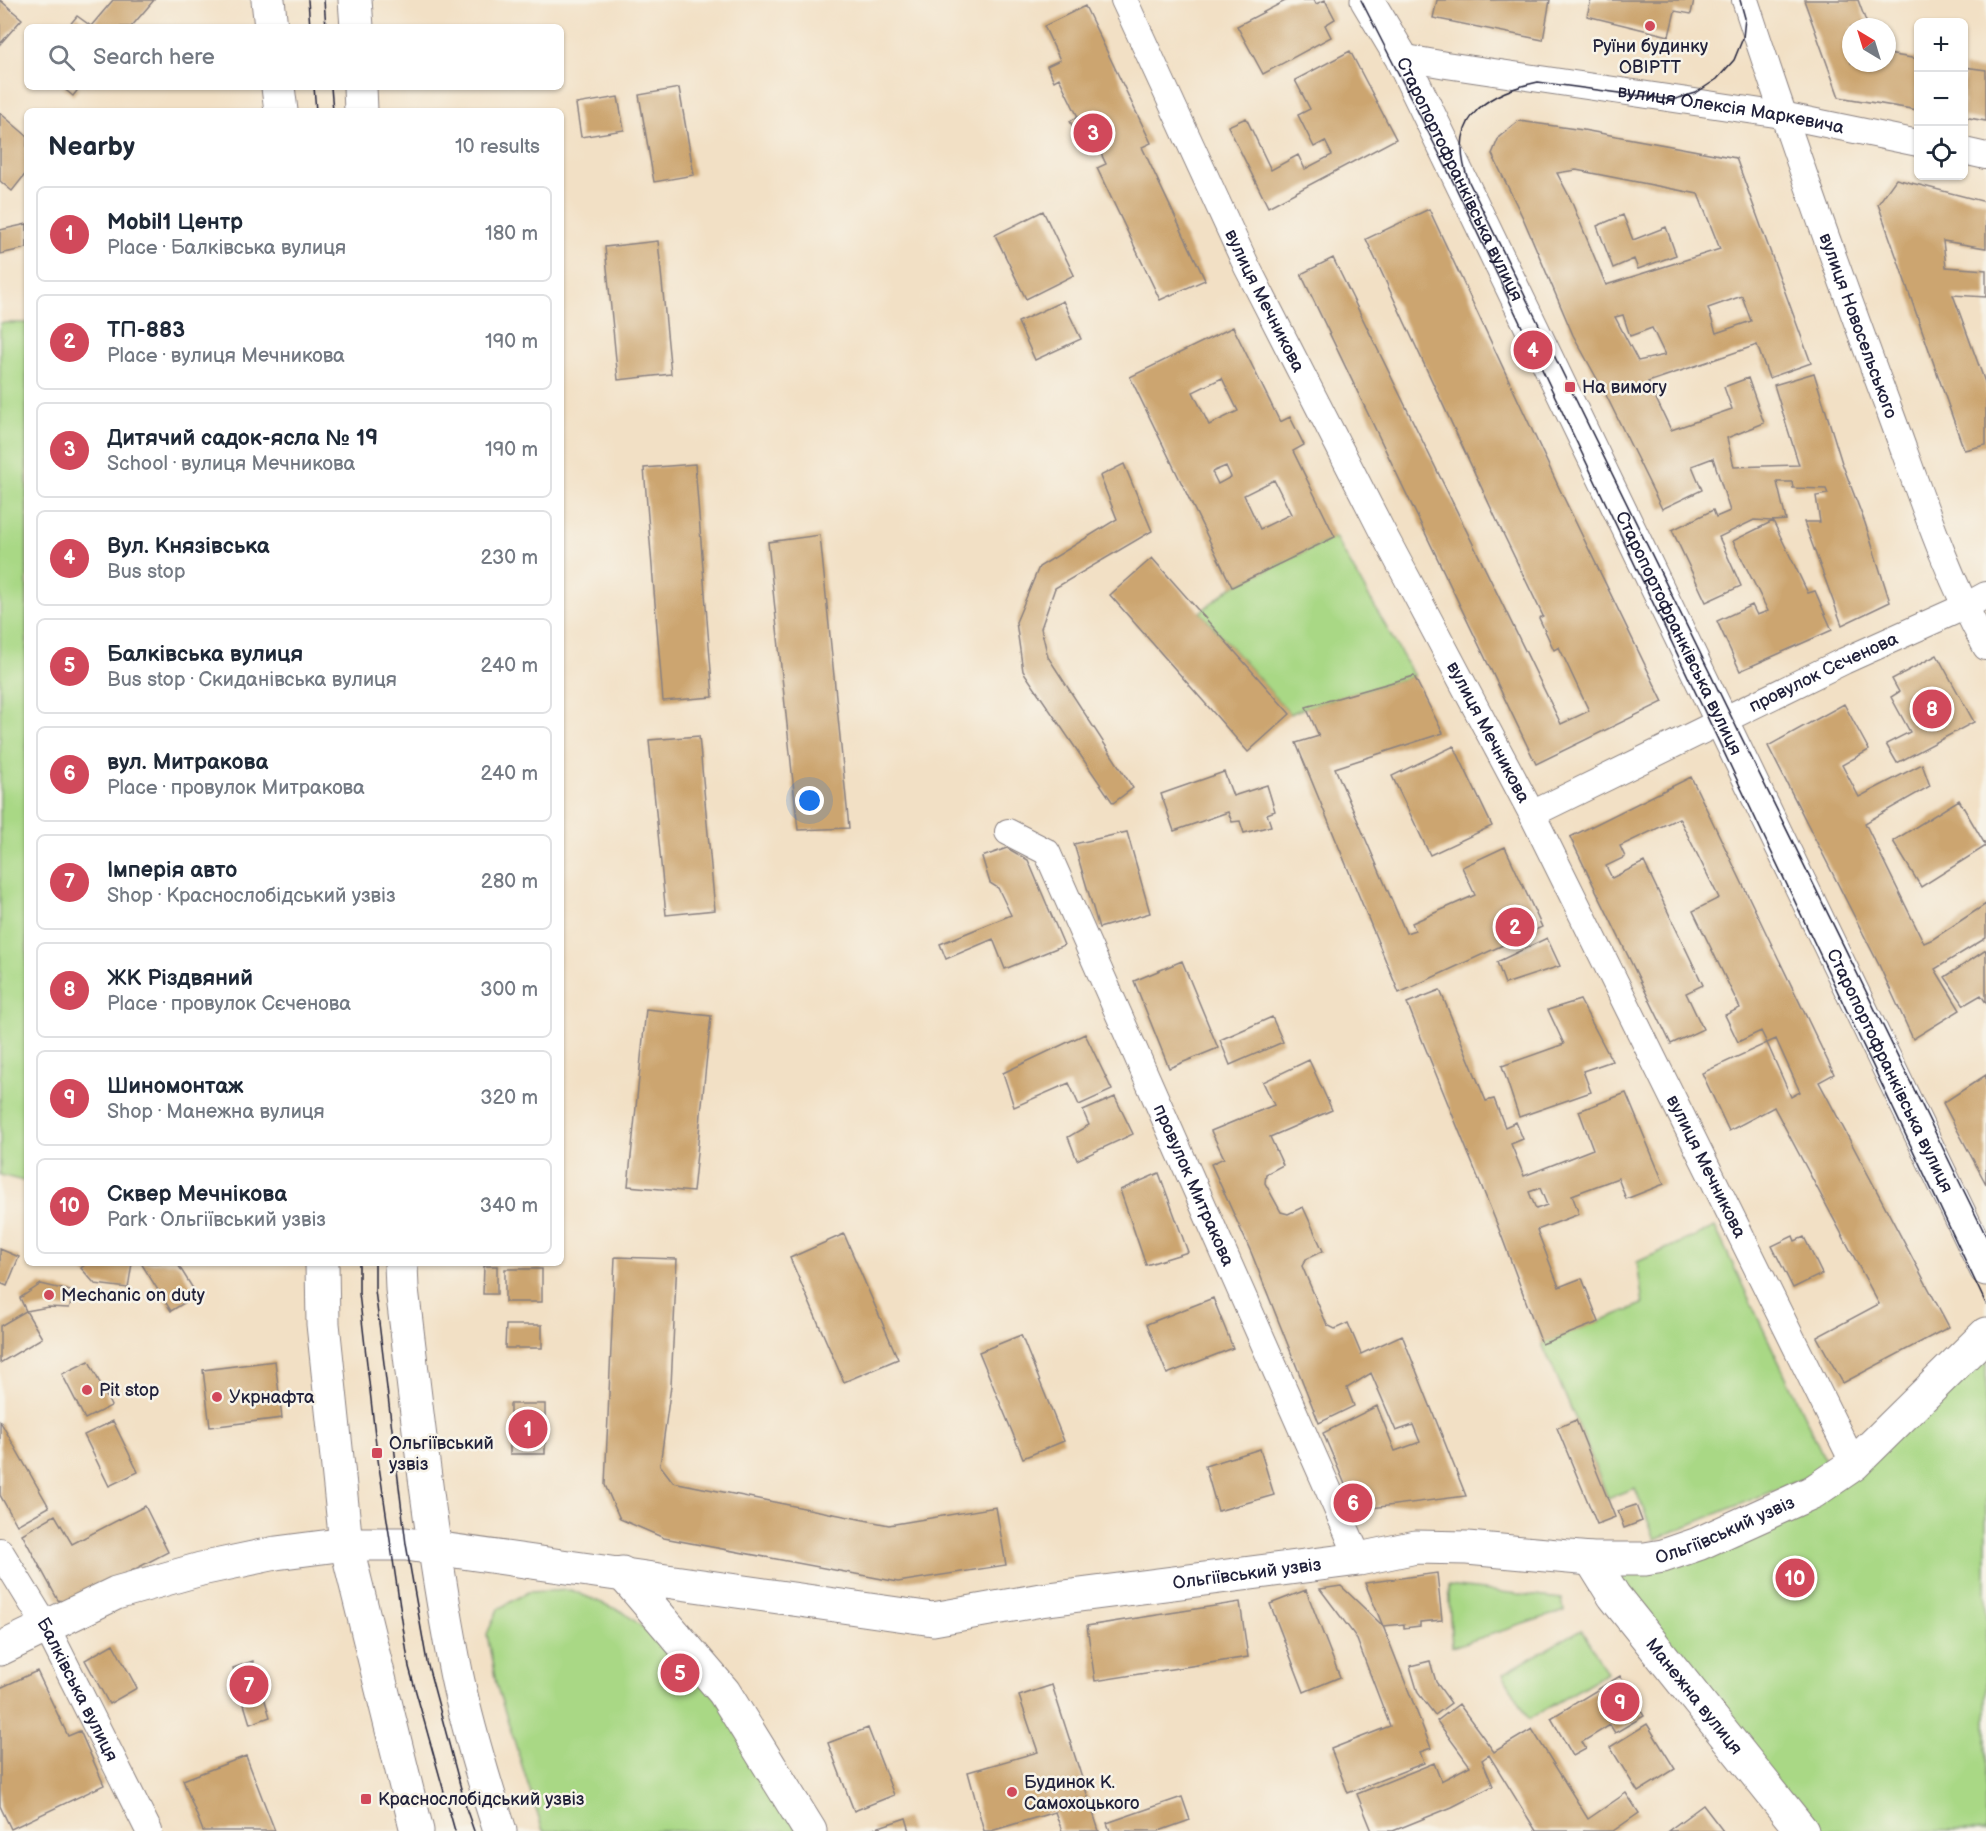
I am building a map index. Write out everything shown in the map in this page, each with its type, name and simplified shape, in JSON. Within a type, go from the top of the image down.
[{"type":"main road","points":[[268,0],[271,24]]},
{"type":"main road","points":[[355,0],[357,24]]},
{"type":"main road","name":"Старопортофранківська вулиця","points":[[1367,0],[1401,57],[1986,1269]]},
{"type":"main road","points":[[278,90],[281,108]]},
{"type":"main road","points":[[360,90],[361,108]]},
{"type":"main road","points":[[322,1266],[323,1324],[346,1544],[417,1831]]},
{"type":"main road","points":[[401,1266],[412,1369],[436,1548],[458,1678],[484,1781],[501,1831]]},
{"type":"main road","name":"Ольгіївський узвіз","points":[[436,1548],[933,1619],[1041,1600],[1359,1559],[1416,1547],[1467,1548],[1591,1558],[1646,1559],[1663,1556],[1698,1544],[1813,1492],[1854,1464],[1986,1334]]},
{"type":"main road","points":[[0,1649],[116,1593],[201,1569],[276,1552],[346,1544],[406,1544],[436,1548]]},
{"type":"main road","name":"Манежна вулиця","points":[[1591,1558],[1614,1596],[1802,1831]]},
{"type":"main road","points":[[622,1573],[724,1692],[810,1831]]},
{"type":"street","name":"вулиця Мечникова","points":[[1124,0],[1247,267],[1381,529],[1532,814],[1854,1464]]},
{"type":"street","name":"вулиця Новосельського","points":[[1745,0],[1782,115],[1913,477],[1975,601],[1986,647]]},
{"type":"street","name":"вулиця Олексія Маркевича","points":[[1401,57],[1446,66],[1782,115],[1914,142]]},
{"type":"street","points":[[1968,152],[1986,156]]},
{"type":"street","name":"провулок Сєченова","points":[[1532,814],[1844,661],[1975,601]]},
{"type":"street","name":"провулок Митракова","points":[[1008,832],[1047,852],[1359,1559]]},
{"type":"street","name":"Балківська вулиця","points":[[0,1551],[46,1626],[149,1831]]},
{"type":"green space","points":[[0,323],[24,323],[24,1181],[0,1175]]},
{"type":"green space","points":[[1335,537],[1414,676],[1290,714],[1200,612],[1232,587]]},
{"type":"green space","points":[[1715,1227],[1829,1468],[1655,1539],[1635,1488],[1608,1498],[1542,1344],[1643,1304],[1637,1262]]},
{"type":"green space","points":[[1986,1334],[1986,1831],[1802,1831],[1591,1559],[1627,1560],[1813,1492]]},
{"type":"green space","points":[[1448,1586],[1562,1599],[1564,1611],[1452,1647]]},
{"type":"green space","points":[[571,1590],[623,1612],[672,1650],[716,1697],[798,1831],[543,1831],[496,1684],[487,1634],[498,1609],[528,1592]]},
{"type":"green space","points":[[1582,1629],[1607,1673],[1529,1719],[1503,1674]]},
{"type":"building","points":[[0,0],[22,19],[0,44]]},
{"type":"building","points":[[113,0],[154,0],[134,24],[93,24]]},
{"type":"building","points":[[1287,0],[1314,0],[1316,4],[1325,0],[1335,19],[1325,25],[1331,37],[1263,74],[1237,26]]},
{"type":"building","points":[[1437,0],[1550,0],[1543,40],[1433,18]]},
{"type":"building","name":"Руїни будинку ОВІРТТ","points":[[1591,0],[1694,0],[1691,14],[1675,11],[1669,36],[1587,16]]},
{"type":"building","points":[[1804,0],[1858,0],[1865,18],[1842,18],[1842,72],[1896,72],[1896,55],[1914,58],[1914,109],[1839,97]]},
{"type":"building","points":[[1085,6],[1151,143],[1142,147],[1205,280],[1160,300],[1097,168],[1106,164],[1089,129],[1077,135],[1070,121],[1078,117],[1059,78],[1054,81],[1047,66],[1060,60],[1044,26]]},
{"type":"building","points":[[77,16],[88,24],[70,24]]},
{"type":"building","points":[[1350,51],[1396,139],[1268,207],[1228,126],[1246,118],[1271,170],[1298,155],[1305,169],[1332,155],[1325,141],[1314,147],[1298,115],[1310,109],[1295,80]]},
{"type":"building","points":[[1968,68],[1986,70],[1986,121],[1968,118]]},
{"type":"building","points":[[679,88],[694,175],[654,182],[639,95]]},
{"type":"building","points":[[66,90],[78,90],[73,96]]},
{"type":"building","points":[[618,97],[624,130],[581,137],[576,104]]},
{"type":"building","points":[[0,113],[24,133],[24,176],[12,191],[0,181]]},
{"type":"building","points":[[1519,121],[1583,130],[1736,158],[1811,363],[1769,378],[1757,345],[1648,382],[1671,430],[1732,409],[1724,387],[1748,378],[1764,423],[1727,438],[1734,467],[1799,465],[1774,385],[1814,373],[1890,602],[1842,625],[1804,522],[1820,522],[1816,496],[1828,494],[1826,489],[1793,488],[1792,482],[1777,482],[1786,520],[1754,520],[1719,537],[1741,586],[1706,602],[1672,530],[1713,510],[1716,517],[1730,511],[1713,458],[1692,466],[1702,490],[1662,509],[1607,397],[1573,335],[1523,218],[1492,154],[1499,137]],"holes":[[[1576,170],[1698,194],[1720,249],[1606,285],[1570,198],[1557,173]],[[1742,296],[1751,321],[1716,333],[1708,308]],[[1623,315],[1630,336],[1652,328],[1665,355],[1638,361],[1615,317]]]},
{"type":"building","points":[[1896,179],[1986,202],[1986,248],[1943,241],[1946,267],[1986,270],[1986,297],[1953,295],[1986,385],[1986,445],[1964,450],[1878,204]]},
{"type":"building","points":[[1429,209],[1561,492],[1663,702],[1536,764],[1301,274],[1333,258],[1561,724],[1589,711],[1559,647],[1554,650],[1539,618],[1543,616],[1366,239]]},
{"type":"building","points":[[1043,211],[1074,275],[1026,299],[995,235]]},
{"type":"building","points":[[1623,215],[1633,240],[1666,227],[1676,255],[1638,269],[1634,259],[1613,268],[1597,226]]},
{"type":"building","points":[[24,225],[24,249],[0,254],[0,230]]},
{"type":"building","points":[[658,241],[671,374],[618,380],[605,247]]},
{"type":"building","points":[[1063,301],[1081,339],[1035,360],[1018,322]]},
{"type":"building","points":[[1233,327],[1280,422],[1290,417],[1304,445],[1293,451],[1335,537],[1232,587],[1130,377]],"holes":[[[1222,378],[1238,411],[1209,425],[1193,392]],[[1226,466],[1231,477],[1218,484],[1212,472]],[[1274,480],[1291,514],[1260,529],[1244,495]]]},
{"type":"building","points":[[695,464],[713,697],[663,701],[644,468]]},
{"type":"building","points":[[1124,464],[1152,531],[1055,588],[1041,628],[1048,657],[1133,788],[1113,803],[1023,671],[1016,622],[1039,567],[1117,519],[1100,476]]},
{"type":"building","points":[[1773,521],[1808,593],[1815,591],[1832,630],[1740,671],[1717,621],[1752,605],[1757,615],[1768,611],[1733,541]]},
{"type":"building","points":[[820,535],[849,828],[798,830],[768,542]]},
{"type":"building","points":[[1152,558],[1290,714],[1248,752],[1110,595]]},
{"type":"building","points":[[1937,655],[1974,722],[1897,763],[1886,744],[1910,732],[1891,697],[1899,692],[1892,679]]},
{"type":"building","points":[[1414,676],[1443,733],[1335,768],[1406,933],[1415,930],[1412,923],[1475,895],[1462,867],[1505,847],[1542,927],[1399,993],[1296,743],[1319,736],[1306,707]]},
{"type":"building","points":[[1844,704],[1869,750],[1842,765],[1859,797],[1922,764],[1930,786],[1865,823],[1924,943],[1986,904],[1986,938],[1935,969],[1960,1010],[1913,1039],[1879,965],[1768,746]]},
{"type":"building","points":[[699,736],[715,910],[666,915],[649,740]]},
{"type":"building","points":[[1454,746],[1492,826],[1430,855],[1392,776]]},
{"type":"building","points":[[1224,772],[1233,796],[1267,785],[1275,811],[1267,814],[1271,826],[1244,833],[1240,821],[1232,822],[1228,812],[1174,831],[1161,794]]},
{"type":"building","points":[[1691,777],[1834,1074],[1819,1082],[1949,1327],[1843,1383],[1817,1337],[1879,1304],[1774,1107],[1729,1131],[1702,1073],[1767,1043],[1761,1031],[1738,1042],[1725,1015],[1740,1008],[1693,911],[1719,898],[1679,818],[1620,846],[1625,857],[1606,866],[1612,878],[1644,862],[1703,985],[1686,993],[1703,1029],[1671,1044],[1570,837]],"holes":[[[1776,1039],[1800,1092],[1791,1097],[1767,1043]]]},
{"type":"building","points":[[1959,800],[1986,846],[1921,887],[1893,841]]},
{"type":"building","points":[[1127,832],[1150,913],[1099,928],[1074,844]]},
{"type":"building","points":[[1007,848],[1028,860],[1064,945],[1005,969],[993,939],[946,959],[940,944],[1011,915],[998,888],[990,883],[982,857]]},
{"type":"building","points":[[1547,938],[1560,966],[1505,984],[1497,962]]},
{"type":"building","points":[[1986,950],[1986,1003],[1981,995],[1964,1005],[1945,977]]},
{"type":"building","points":[[1182,961],[1218,1048],[1169,1068],[1134,981]]},
{"type":"building","points":[[1440,990],[1486,1101],[1494,1099],[1505,1127],[1516,1122],[1523,1139],[1511,1144],[1524,1176],[1593,1149],[1579,1111],[1626,1093],[1664,1184],[1626,1199],[1618,1178],[1572,1195],[1579,1214],[1537,1230],[1559,1287],[1582,1278],[1599,1322],[1542,1344],[1497,1224],[1407,1003]],"holes":[[[1540,1188],[1547,1205],[1536,1209],[1529,1192]]]},
{"type":"building","points":[[1580,1000],[1612,1061],[1583,1071],[1591,1092],[1519,1117],[1502,1066],[1564,1044],[1548,1010]]},
{"type":"building","points":[[646,1009],[711,1016],[693,1192],[628,1186]]},
{"type":"building","points":[[1272,1017],[1283,1042],[1230,1065],[1220,1040]]},
{"type":"building","points":[[1085,1034],[1112,1090],[1079,1105],[1069,1083],[1014,1107],[1003,1073]]},
{"type":"building","points":[[1309,1060],[1332,1110],[1270,1137],[1283,1165],[1266,1174],[1265,1183],[1281,1212],[1288,1214],[1303,1207],[1323,1251],[1306,1259],[1302,1266],[1327,1325],[1335,1329],[1348,1323],[1361,1354],[1402,1335],[1466,1496],[1356,1510],[1323,1433],[1377,1406],[1395,1451],[1420,1442],[1413,1425],[1396,1431],[1371,1373],[1347,1388],[1354,1406],[1319,1423],[1251,1252],[1211,1164],[1224,1158],[1211,1131],[1274,1105],[1263,1082]]},
{"type":"building","points":[[1986,1075],[1986,1184],[1943,1103]]},
{"type":"building","points":[[1115,1097],[1133,1134],[1077,1160],[1068,1137],[1089,1125],[1083,1111]]},
{"type":"building","points":[[1159,1173],[1188,1252],[1146,1265],[1120,1190]]},
{"type":"building","points":[[844,1234],[898,1359],[844,1382],[790,1258]]},
{"type":"building","points":[[1793,1236],[1795,1241],[1804,1237],[1822,1274],[1793,1288],[1772,1246]]},
{"type":"building","points":[[0,1249],[19,1257],[7,1286],[0,1283]]},
{"type":"building","points":[[615,1257],[677,1259],[671,1386],[660,1465],[673,1482],[889,1525],[996,1507],[1006,1565],[898,1582],[664,1538],[620,1519],[605,1485]]},
{"type":"building","points":[[83,1266],[132,1266],[128,1288],[95,1284],[81,1268]]},
{"type":"building","points":[[143,1266],[179,1266],[197,1295],[171,1311]]},
{"type":"building","points":[[484,1266],[497,1266],[497,1294],[483,1294]]},
{"type":"building","points":[[505,1269],[542,1269],[542,1302],[505,1302]]},
{"type":"building","name":"Mechanic on duty","points":[[41,1284],[75,1292],[69,1308],[48,1307],[26,1311],[20,1298]]},
{"type":"building","points":[[1213,1298],[1233,1348],[1167,1374],[1147,1324]]},
{"type":"building","points":[[26,1311],[42,1338],[0,1363],[0,1326]]},
{"type":"building","points":[[506,1325],[542,1325],[542,1348],[505,1348]]},
{"type":"building","points":[[1021,1335],[1064,1441],[1023,1458],[979,1352]]},
{"type":"building","name":"Pit stop","points":[[89,1361],[111,1406],[85,1419],[62,1374]]},
{"type":"building","points":[[275,1361],[282,1418],[210,1427],[203,1370]]},
{"type":"building","points":[[510,1404],[545,1404],[545,1454],[510,1454]]},
{"type":"building","points":[[1576,1420],[1615,1517],[1597,1524],[1557,1428]]},
{"type":"building","points":[[0,1421],[49,1507],[17,1525],[0,1495]]},
{"type":"building","points":[[113,1421],[138,1472],[109,1486],[84,1435]]},
{"type":"building","points":[[1260,1449],[1274,1495],[1218,1511],[1205,1466]]},
{"type":"building","points":[[1636,1505],[1642,1521],[1624,1528],[1618,1511]]},
{"type":"building","points":[[145,1506],[168,1552],[70,1603],[58,1600],[22,1534],[55,1515],[72,1544]]},
{"type":"building","points":[[1437,1573],[1442,1620],[1420,1622],[1420,1626],[1404,1628],[1404,1624],[1383,1626],[1365,1583]]},
{"type":"building","points":[[1341,1586],[1383,1626],[1431,1748],[1420,1752],[1424,1763],[1348,1793],[1331,1749],[1390,1726],[1356,1637],[1320,1589]]},
{"type":"building","points":[[1306,1590],[1340,1677],[1304,1692],[1270,1604]]},
{"type":"building","points":[[1240,1602],[1248,1657],[1095,1681],[1087,1626]]},
{"type":"building","points":[[113,1644],[137,1688],[109,1704],[85,1660]]},
{"type":"building","points":[[253,1661],[270,1717],[250,1724],[233,1668]]},
{"type":"building","points":[[1430,1661],[1436,1682],[1451,1703],[1435,1715],[1418,1693],[1410,1666]]},
{"type":"building","points":[[37,1671],[68,1736],[80,1731],[104,1785],[11,1829],[0,1806],[0,1688]]},
{"type":"building","points":[[1620,1676],[1644,1716],[1615,1733],[1610,1725],[1582,1742],[1586,1749],[1573,1756],[1551,1718]]},
{"type":"building","points":[[1052,1685],[1099,1831],[1062,1831],[1055,1812],[991,1831],[984,1831],[968,1772],[1038,1752],[1019,1696]]},
{"type":"building","points":[[1459,1704],[1494,1752],[1532,1729],[1588,1819],[1626,1793],[1639,1813],[1613,1831],[1536,1831],[1489,1755],[1482,1760],[1493,1786],[1452,1807],[1393,1831],[1372,1831],[1357,1794],[1434,1763],[1441,1781],[1470,1766],[1437,1721]]},
{"type":"building","points":[[1647,1724],[1675,1769],[1638,1792],[1610,1747]]},
{"type":"building","points":[[868,1728],[894,1795],[854,1811],[828,1743]]},
{"type":"building","points":[[246,1756],[275,1831],[203,1831],[183,1780]]},
{"type":"building","points":[[1182,1797],[1190,1820],[1159,1831],[1110,1831],[1107,1823]]},
{"type":"building","points":[[1703,1805],[1723,1831],[1668,1831]]},
{"type":"building","points":[[906,1818],[910,1831],[873,1831],[873,1829]]},
{"type":"tram line","points":[[308,0],[310,24]]},
{"type":"tram line","points":[[324,0],[326,24]]},
{"type":"tram line","points":[[1361,0],[1446,167],[1986,1304]]},
{"type":"tram line","points":[[1740,0],[1745,18],[1743,38],[1734,60],[1717,79],[1696,93],[1672,100],[1538,82],[1518,87],[1485,103],[1474,114],[1466,127],[1462,142],[1463,161],[1469,182],[1986,1236]]},
{"type":"tram line","points":[[314,90],[316,108]]},
{"type":"tram line","points":[[331,90],[333,108]]},
{"type":"tram line","points":[[359,1266],[359,1293],[377,1453],[409,1667],[455,1831]]},
{"type":"tram line","points":[[375,1266],[375,1290],[406,1544],[427,1662],[474,1831]]},
{"type":"place","name":"Руїни будинку ОВІРТТ","points":[[1650,26]]},
{"type":"place","name":"Дитячий садок-ясла № 19","points":[[1093,133]]},
{"type":"place","name":"Вул. Князівська","points":[[1533,350]]},
{"type":"place","name":"На вимогу","points":[[1570,387]]},
{"type":"place","name":"ЖК Різдвяний","points":[[1932,709]]},
{"type":"place","name":"ТП-883","points":[[1515,927]]},
{"type":"place","name":"Mechanic on duty","points":[[49,1295]]},
{"type":"place","name":"Pit stop","points":[[87,1390]]},
{"type":"place","name":"Укрнафта","points":[[217,1397]]},
{"type":"place","name":"Mobil1 Центр","points":[[528,1429]]},
{"type":"place","name":"Ольгіївський узвіз","points":[[377,1453]]},
{"type":"place","name":"вул. Митракова","points":[[1353,1503]]},
{"type":"place","name":"Сквер Мечнікова","points":[[1795,1578]]},
{"type":"place","name":"Балківська вулиця","points":[[680,1673]]},
{"type":"place","name":"Імперія авто","points":[[249,1685]]},
{"type":"place","name":"Шиномонтаж","points":[[1620,1702]]},
{"type":"place","name":"Будинок К. Самохоцького","points":[[1012,1792]]},
{"type":"place","name":"Краснослобідський узвіз","points":[[366,1799]]}]
